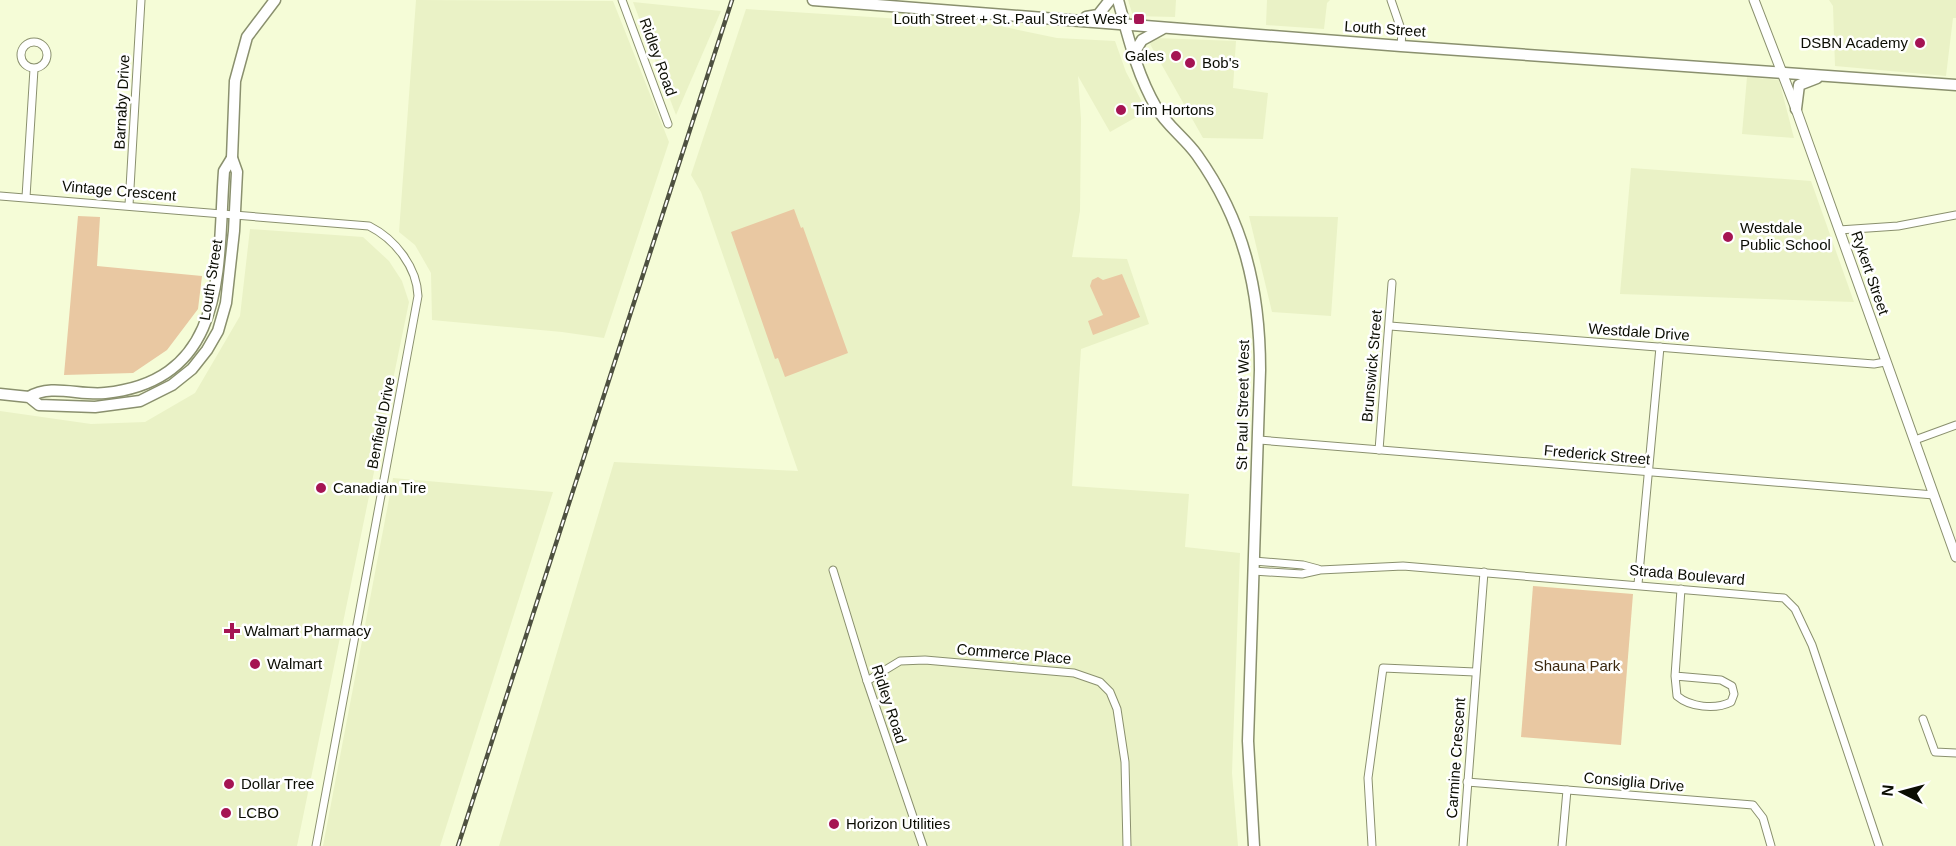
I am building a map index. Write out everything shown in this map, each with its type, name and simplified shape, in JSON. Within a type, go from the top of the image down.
[{"type":"main road","name":"Louth Street","points":[[0,394],[29,397],[39,405],[109,407],[148,399],[172,385],[192,369],[218,331],[226,303],[237,172],[232,158],[235,81],[246,37],[274,0]]},
{"type":"main road","name":"Louth Street","points":[[813,0],[1401,46],[1956,85]]},
{"type":"main road","points":[[1064,19],[1098,15],[1110,0]]},
{"type":"main road","name":"St Paul Street West","points":[[1118,0],[1144,85],[1157,110],[1196,153],[1225,197],[1238,229],[1255,292],[1260,336],[1259,440],[1248,741],[1254,846]]},
{"type":"main road","points":[[1134,53],[1142,40],[1164,28]]},
{"type":"main road","points":[[1796,110],[1796,94],[1801,82],[1836,76]]},
{"type":"main road","name":"Louth Street","points":[[29,397],[40,390],[102,394],[129,389],[165,374],[183,358],[201,333],[214,300],[224,171],[232,158]]},
{"type":"street","name":"Barnaby Drive","points":[[129,205],[141,0]]},
{"type":"street","name":"Ridley Road","points":[[622,0],[668,124]]},
{"type":"street","points":[[1391,0],[1402,32],[1401,46]]},
{"type":"street","name":"Rykert Street","points":[[1754,0],[1796,110],[1956,557]]},
{"type":"street","points":[[26,197],[34,69]]},
{"type":"street","name":"Vintage Crescent","points":[[0,196],[235,214]]},
{"type":"street","name":"Benfield Drive","points":[[235,214],[369,226],[381,232],[402,253],[418,283],[418,296],[316,846]]},
{"type":"street","points":[[1839,230],[1898,226],[1956,215]]},
{"type":"street","name":"Brunswick Street","points":[[1379,450],[1392,283]]},
{"type":"street","name":"Westdale Drive","points":[[1390,327],[1885,362]]},
{"type":"street","points":[[1638,584],[1660,347]]},
{"type":"street","points":[[1915,440],[1956,425]]},
{"type":"street","name":"Frederick Street","points":[[1259,440],[1934,495]]},
{"type":"street","name":"Strada Boulevard","points":[[1253,566],[1302,574],[1320,570],[1391,565],[1784,598],[1795,609],[1812,645],[1879,846]]},
{"type":"street","name":"Ridley Road","points":[[833,570],[867,681],[923,846]]},
{"type":"street","name":"Carmine Crescent","points":[[1463,846],[1484,572]]},
{"type":"street","points":[[1675,676],[1721,680],[1732,686],[1734,694],[1731,702],[1723,706],[1687,704],[1677,696],[1675,676],[1681,589]]},
{"type":"street","name":"Commerce Place","points":[[867,681],[900,661],[925,660],[1074,673],[1090,676],[1100,682],[1110,692],[1117,709],[1125,762],[1127,846]]},
{"type":"street","points":[[1372,846],[1368,778],[1383,668],[1476,672]]},
{"type":"street","points":[[1923,719],[1935,752],[1956,753]]},
{"type":"street","name":"Consiglia Drive","points":[[1467,782],[1753,805],[1763,818],[1771,846]]},
{"type":"street","points":[[1562,846],[1567,790]]},
{"type":"shaded area","points":[[416,0],[613,1],[669,142],[604,338],[432,320],[431,273],[415,245],[399,232]]},
{"type":"shaded area","points":[[1128,0],[1176,0],[1175,17],[1133,16]]},
{"type":"shaded area","points":[[1267,0],[1330,0],[1327,3],[1324,29],[1266,25]]},
{"type":"shaded area","points":[[1829,0],[1956,0],[1956,18],[1953,18],[1946,76],[1835,66],[1833,6]]},
{"type":"shaded area","points":[[633,2],[721,11],[676,115]]},
{"type":"shaded area","points":[[746,9],[995,25],[1057,38],[1115,41],[1126,72],[1147,111],[1110,132],[1078,76],[1081,119],[1080,211],[1072,257],[1127,259],[1149,324],[1081,349],[1072,486],[1189,494],[1185,547],[1240,553],[1232,773],[1238,846],[499,846],[614,462],[798,471],[701,192],[691,175]]},
{"type":"shaded area","points":[[1155,38],[1236,41],[1233,88],[1268,93],[1263,139],[1203,138],[1150,44]]},
{"type":"shaded area","points":[[1747,77],[1779,80],[1794,138],[1742,134]]},
{"type":"shaded area","name":"Westdale Public School","points":[[1631,168],[1811,181],[1854,302],[1620,294]]},
{"type":"shaded area","points":[[1249,216],[1338,217],[1331,316],[1272,312]]},
{"type":"shaded area","points":[[250,229],[363,237],[389,261],[402,281],[409,302],[297,846],[0,846],[0,411],[91,424],[145,422],[195,393],[240,316]]},
{"type":"shaded area","points":[[393,478],[553,492],[440,846],[323,846]]},
{"type":"green space","points":[[794,209],[801,228],[803,227],[848,353],[785,377],[778,358],[775,359],[731,232]]},
{"type":"green space","points":[[78,216],[100,217],[97,266],[202,276],[198,309],[167,350],[133,373],[64,375]]},
{"type":"green space","points":[[1122,274],[1140,317],[1093,335],[1088,321],[1103,315],[1090,286],[1092,280],[1098,277],[1103,280]]},
{"type":"green space","name":"Shauna Park","points":[[1533,586],[1633,594],[1621,745],[1521,737]]},
{"type":"railway","points":[[458,846],[732,0]]},
{"type":"place","name":"Louth Street + St. Paul Street West","points":[[1139,19]]},
{"type":"place","name":"DSBN Academy","points":[[1920,43]]},
{"type":"place","name":"Gales","points":[[1176,56]]},
{"type":"place","name":"Bob's","points":[[1190,63]]},
{"type":"place","name":"Tim Hortons","points":[[1121,110]]},
{"type":"place","name":"Westdale Public School","points":[[1728,237]]},
{"type":"place","name":"Canadian Tire","points":[[321,488]]},
{"type":"place","name":"Walmart Pharmacy","points":[[232,631]]},
{"type":"place","name":"Walmart","points":[[255,664]]},
{"type":"place","name":"Dollar Tree","points":[[229,784]]},
{"type":"place","name":"LCBO","points":[[226,813]]},
{"type":"place","name":"Horizon Utilities","points":[[834,824]]}]
